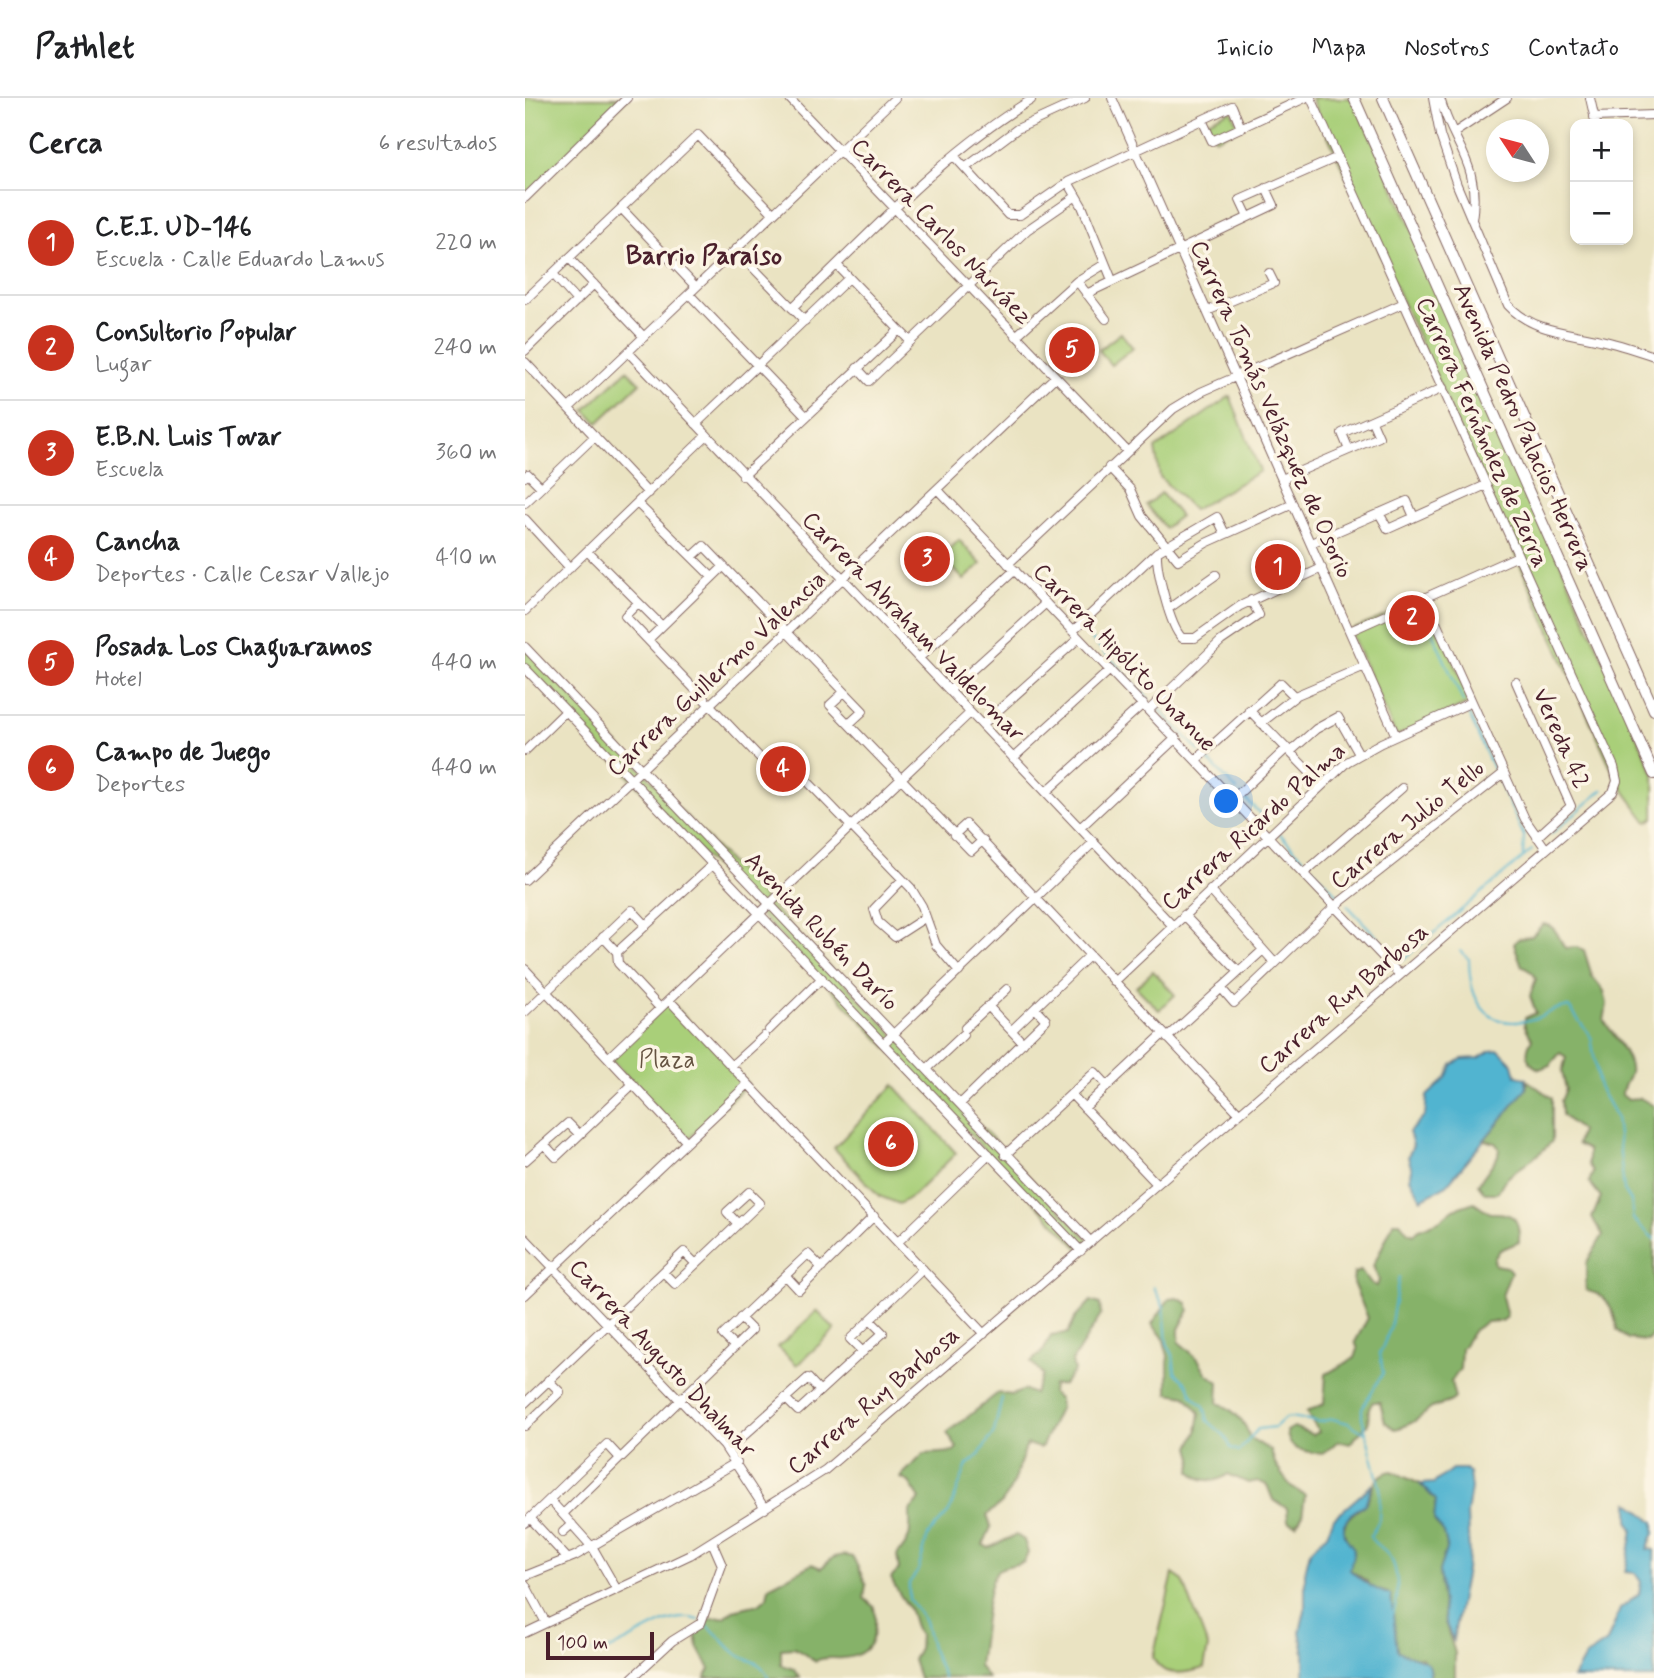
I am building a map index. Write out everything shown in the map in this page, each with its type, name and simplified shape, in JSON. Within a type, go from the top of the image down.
[{"type":"main road","name":"Avenida Pedro Palacios Herrera","points":[[1354,98],[1654,774]]},
{"type":"main road","name":"Avenida Pedro Palacios Herrera","points":[[1383,98],[1654,710]]},
{"type":"street","points":[[525,198],[627,98]]},
{"type":"street","name":"Carrera Carlos Narváez","points":[[789,98],[1126,451]]},
{"type":"street","points":[[569,408],[895,98]]},
{"type":"street","points":[[965,168],[1003,137],[1039,117],[1085,98]]},
{"type":"street","name":"Carrera Tomás Velázquez de Osorio","points":[[1112,98],[1396,736]]},
{"type":"street","points":[[1202,120],[1212,142],[1305,98]]},
{"type":"street","name":"Carrera Fernández de Zerra","points":[[1311,98],[1617,781]]},
{"type":"street","points":[[1433,98],[1440,135],[1472,223],[1504,298],[1519,315],[1544,328],[1604,340],[1654,356]]},
{"type":"street","points":[[1440,98],[1445,119],[1465,151],[1474,188],[1472,223]]},
{"type":"street","points":[[1454,133],[1507,98]]},
{"type":"street","points":[[1590,98],[1595,119]]},
{"type":"street","points":[[792,308],[895,209],[996,122],[1031,99],[1039,117]]},
{"type":"street","points":[[954,156],[1008,215],[1020,215],[1068,181],[1231,106],[1241,128]]},
{"type":"street","points":[[1607,119],[1654,115]]},
{"type":"street","points":[[525,300],[698,135],[773,213]]},
{"type":"street","points":[[1248,217],[1240,200],[1338,157]]},
{"type":"street","points":[[1068,181],[1082,206],[1112,280]]},
{"type":"street","points":[[1086,294],[1274,205],[1266,188]]},
{"type":"street","points":[[857,369],[869,381],[1030,227],[1075,197]]},
{"type":"street","points":[[622,209],[696,287]]},
{"type":"street","points":[[1020,215],[1030,227]]},
{"type":"street","points":[[736,250],[805,321]]},
{"type":"street","points":[[569,258],[644,337]]},
{"type":"street","points":[[1016,336],[1077,281],[1105,264]]},
{"type":"street","points":[[837,265],[910,341]]},
{"type":"street","points":[[1207,311],[1274,283],[1269,273]]},
{"type":"street","points":[[553,274],[577,301]]},
{"type":"street","points":[[696,424],[849,278]]},
{"type":"street","points":[[1077,281],[1106,319]]},
{"type":"street","points":[[525,351],[594,284]]},
{"type":"street","points":[[689,294],[806,416]]},
{"type":"street","points":[[919,658],[1109,467],[1173,409],[1237,377],[1404,303]]},
{"type":"street","points":[[743,475],[899,330]]},
{"type":"street","name":"Carrera Abraham Valdelomar","points":[[628,352],[1173,925]]},
{"type":"street","points":[[525,362],[647,493]]},
{"type":"street","name":"Carrera Guillermo Valencia","points":[[525,880],[1055,377]]},
{"type":"street","points":[[1349,450],[1342,433],[1443,388]]},
{"type":"street","points":[[1282,480],[1379,437],[1372,421]]},
{"type":"street","points":[[525,611],[707,435]]},
{"type":"street","points":[[525,503],[595,436]]},
{"type":"street","points":[[1109,467],[1130,489],[1142,516],[1178,560],[1225,534],[1293,504]]},
{"type":"street","points":[[525,477],[528,474],[541,487]]},
{"type":"street","points":[[1380,513],[1388,529],[1486,485]]},
{"type":"street","name":"Carrera Hipólito Unanue","points":[[937,489],[1196,760],[1238,795],[1268,835],[1308,869],[1335,906],[1400,975]]},
{"type":"street","points":[[1311,543],[1407,501],[1414,517]]},
{"type":"street","points":[[638,503],[712,577]]},
{"type":"street","points":[[982,725],[1157,552],[1217,517],[1225,534]]},
{"type":"street","points":[[525,519],[570,568]]},
{"type":"street","points":[[692,557],[704,546],[863,711],[849,724]]},
{"type":"street","points":[[587,551],[662,626]]},
{"type":"street","points":[[1157,552],[1157,567],[1168,609],[1176,633],[1186,640],[1195,638],[1221,617],[1251,600],[1322,568]]},
{"type":"street","points":[[1350,631],[1518,556]]},
{"type":"street","points":[[649,639],[723,567]]},
{"type":"street","points":[[1168,609],[1216,575]]},
{"type":"street","points":[[1425,598],[1525,819],[1546,849]]},
{"type":"street","points":[[1046,792],[1233,631],[1259,615],[1251,600]]},
{"type":"street","points":[[638,603],[625,616],[786,785],[799,773]]},
{"type":"street","points":[[949,691],[1046,603]]},
{"type":"street","points":[[1195,638],[1207,653]]},
{"type":"street","name":"Avenida Rubén Darío","points":[[525,647],[1091,1242]]},
{"type":"street","points":[[1261,723],[1295,697],[1365,666]]},
{"type":"street","name":"Avenida Rubén Darío","points":[[525,668],[1081,1251]]},
{"type":"street","points":[[1013,758],[1110,670]]},
{"type":"street","points":[[1196,760],[1280,682],[1295,697]]},
{"type":"street","name":"Vereda 42","points":[[1516,682],[1571,806],[1537,838]]},
{"type":"street","points":[[844,692],[830,705],[971,851],[983,840]]},
{"type":"street","name":"Carrera Ricardo Palma","points":[[1114,982],[1268,835],[1359,754],[1472,702]]},
{"type":"street","points":[[1249,710],[1322,785]]},
{"type":"street","points":[[525,751],[566,711]]},
{"type":"street","points":[[609,1058],[970,713]]},
{"type":"street","points":[[1238,795],[1289,750],[1316,729],[1338,717],[1359,754]]},
{"type":"street","points":[[1080,828],[1176,738]]},
{"type":"street","points":[[767,765],[780,754],[916,895],[936,946],[959,972]]},
{"type":"street","name":"Carrera Julio Tello","points":[[1221,988],[1234,1003],[1335,906],[1504,773]]},
{"type":"street","name":"Carrera Ruy Barbosa","points":[[525,1633],[712,1542],[840,1458],[1609,797],[1617,781]]},
{"type":"street","points":[[1308,869],[1402,788]]},
{"type":"street","points":[[954,835],[966,824],[983,840],[1239,1113]]},
{"type":"street","points":[[884,1043],[1094,842]]},
{"type":"street","points":[[617,952],[713,864]]},
{"type":"street","points":[[902,880],[874,909],[879,922],[895,937],[926,917]]},
{"type":"street","points":[[1210,890],[1274,962]]},
{"type":"street","points":[[525,1012],[632,910],[646,925]]},
{"type":"street","points":[[1184,915],[1239,972]]},
{"type":"street","points":[[603,937],[617,952],[618,963],[660,1008]]},
{"type":"street","points":[[1084,1108],[1263,950]]},
{"type":"street","points":[[1011,1030],[1089,956]]},
{"type":"street","points":[[525,969],[687,1141]]},
{"type":"street","points":[[731,1066],[822,978]]},
{"type":"street","points":[[927,1069],[1007,989]]},
{"type":"street","points":[[669,1000],[984,1334]]},
{"type":"street","points":[[988,1006],[1023,1043]]},
{"type":"street","points":[[960,1104],[1046,1020],[1035,1008]]},
{"type":"street","points":[[997,1163],[1095,1072],[1108,1086]]},
{"type":"street","points":[[544,1144],[556,1157],[633,1084]]},
{"type":"street","points":[[525,1295],[748,1084]]},
{"type":"street","points":[[1072,1094],[1157,1184]]},
{"type":"street","points":[[525,1161],[568,1123],[579,1135]]},
{"type":"street","points":[[898,1242],[989,1154]]},
{"type":"street","points":[[786,1276],[799,1290],[874,1216]]},
{"type":"street","points":[[663,1272],[675,1284],[738,1224]]},
{"type":"street","name":"Carrera Augusto Dhalmar","points":[[525,1238],[728,1450],[765,1509]]},
{"type":"street","points":[[525,1403],[684,1252],[696,1264]]},
{"type":"street","points":[[735,1347],[723,1335],[809,1254],[822,1268]]},
{"type":"street","points":[[863,1352],[850,1339],[923,1269]]},
{"type":"street","points":[[563,1514],[752,1330],[740,1318]]},
{"type":"street","points":[[785,1398],[798,1411],[883,1334],[870,1320]]},
{"type":"street","points":[[728,1450],[808,1378],[820,1391]]},
{"type":"street","points":[[525,1426],[559,1392],[548,1380]]},
{"type":"street","points":[[568,1559],[528,1521],[607,1444],[620,1458]]},
{"type":"street","points":[[525,1576],[568,1559],[737,1462]]},
{"type":"street","points":[[550,1500],[591,1546],[617,1590]]},
{"type":"street","points":[[563,1532],[572,1524]]},
{"type":"street","points":[[632,1678],[672,1641],[703,1619],[722,1565],[712,1542]]},
{"type":"street","points":[[525,1584],[546,1623]]},
{"type":"green space","points":[[525,98],[627,98],[525,198]]},
{"type":"green space","points":[[1311,98],[1354,98],[1654,774],[1654,818],[1647,822],[1617,781]]},
{"type":"green space","points":[[1231,110],[1239,128],[1215,139],[1207,121]]},
{"type":"green space","points":[[1121,333],[1133,348],[1111,365],[1099,350]]},
{"type":"green space","points":[[627,370],[640,383],[598,423],[585,410]]},
{"type":"green space","points":[[1230,396],[1260,471],[1193,510],[1160,477],[1155,449]]},
{"type":"green space","points":[[1161,493],[1180,516],[1165,528],[1146,505]]},
{"type":"green space","points":[[959,540],[981,564],[964,580],[942,556]]},
{"type":"green space","points":[[1425,598],[1472,702],[1396,736],[1350,631]]},
{"type":"green space","points":[[525,647],[1091,1242],[1081,1251],[525,668]]},
{"type":"green space","points":[[1543,924],[1555,930],[1565,948],[1578,947],[1584,950],[1592,976],[1604,991],[1607,1004],[1604,1021],[1621,1046],[1630,1067],[1622,1095],[1627,1099],[1640,1098],[1654,1106],[1654,1334],[1647,1341],[1628,1339],[1617,1330],[1609,1305],[1602,1297],[1586,1290],[1586,1264],[1603,1235],[1592,1218],[1601,1197],[1589,1182],[1593,1172],[1588,1164],[1588,1150],[1577,1144],[1581,1131],[1562,1115],[1561,1101],[1566,1089],[1562,1072],[1566,1057],[1560,1053],[1550,1065],[1540,1069],[1529,1060],[1527,1052],[1532,1039],[1524,1024],[1525,1018],[1536,1013],[1530,996],[1536,979],[1533,973],[1522,966],[1514,944],[1518,939],[1532,936]]},
{"type":"green space","points":[[1153,971],[1175,995],[1159,1010],[1136,987]]},
{"type":"green space","name":"Plaza","points":[[669,1000],[748,1084],[686,1141],[609,1057]]},
{"type":"green space","points":[[1528,1081],[1552,1098],[1552,1141],[1505,1180],[1497,1193],[1485,1193],[1478,1184],[1498,1156],[1499,1148],[1495,1143],[1484,1140],[1526,1089]]},
{"type":"green space","points":[[894,1085],[956,1153],[914,1195],[899,1204],[879,1196],[834,1148]]},
{"type":"green space","points":[[1474,1202],[1490,1213],[1510,1215],[1518,1227],[1519,1242],[1500,1250],[1494,1259],[1495,1265],[1507,1267],[1511,1272],[1502,1296],[1507,1317],[1502,1321],[1486,1322],[1474,1330],[1461,1349],[1460,1369],[1451,1382],[1455,1398],[1395,1429],[1385,1422],[1380,1402],[1373,1402],[1369,1408],[1368,1424],[1350,1444],[1338,1441],[1323,1454],[1294,1447],[1287,1431],[1294,1427],[1313,1435],[1319,1432],[1306,1412],[1324,1404],[1326,1374],[1355,1358],[1358,1349],[1355,1342],[1368,1318],[1353,1283],[1354,1273],[1361,1271],[1371,1284],[1377,1286],[1379,1280],[1373,1266],[1394,1222],[1400,1222],[1408,1232],[1414,1234],[1419,1229],[1439,1221],[1454,1209]]},
{"type":"green space","points":[[1178,1298],[1187,1303],[1189,1310],[1179,1329],[1179,1342],[1198,1359],[1207,1374],[1219,1382],[1218,1403],[1238,1416],[1249,1437],[1271,1451],[1276,1466],[1291,1487],[1305,1495],[1302,1516],[1296,1525],[1288,1521],[1287,1508],[1273,1500],[1267,1485],[1258,1481],[1248,1483],[1228,1474],[1214,1480],[1204,1480],[1191,1471],[1193,1458],[1190,1447],[1197,1432],[1200,1413],[1186,1396],[1168,1393],[1168,1356],[1163,1337],[1152,1324],[1169,1299]]},
{"type":"green space","points":[[1091,1301],[1100,1304],[1101,1315],[1072,1361],[1074,1371],[1063,1385],[1053,1385],[1052,1393],[1059,1400],[1060,1407],[1042,1446],[1039,1448],[1027,1444],[1011,1488],[1002,1503],[987,1515],[991,1527],[983,1545],[989,1548],[1016,1535],[1024,1540],[1028,1553],[1024,1562],[1004,1567],[994,1576],[979,1666],[988,1678],[919,1678],[913,1660],[919,1648],[920,1635],[891,1578],[899,1570],[897,1555],[909,1534],[910,1511],[920,1499],[909,1482],[901,1478],[902,1475],[924,1454],[954,1452],[957,1448],[947,1433],[998,1393],[1011,1395],[1025,1390],[1034,1394],[1043,1375],[1031,1362],[1044,1350],[1051,1335],[1068,1333],[1075,1318]]},
{"type":"green space","points":[[817,1311],[835,1330],[797,1365],[778,1347]]},
{"type":"green space","points":[[1392,1471],[1420,1484],[1436,1500],[1434,1520],[1444,1533],[1447,1546],[1439,1571],[1445,1622],[1455,1653],[1455,1678],[1429,1678],[1431,1672],[1422,1658],[1405,1656],[1397,1650],[1388,1593],[1371,1588],[1368,1582],[1350,1570],[1352,1556],[1345,1535],[1345,1523],[1365,1503],[1377,1479]]},
{"type":"green space","points":[[834,1557],[853,1557],[866,1584],[864,1598],[874,1607],[874,1634],[867,1648],[853,1656],[816,1661],[794,1648],[781,1649],[781,1665],[794,1669],[800,1678],[705,1678],[710,1669],[698,1647],[696,1633],[705,1619],[725,1617],[733,1610],[759,1604],[767,1597],[769,1587],[812,1564],[821,1568]]},
{"type":"green space","points":[[1173,1574],[1183,1581],[1208,1647],[1204,1668],[1181,1673],[1162,1669],[1153,1658]]},
{"type":"water","points":[[1499,1050],[1513,1064],[1516,1076],[1526,1078],[1526,1089],[1447,1185],[1421,1199],[1410,1178],[1412,1170],[1408,1157],[1413,1145],[1409,1132],[1425,1115],[1427,1096],[1446,1078],[1452,1065],[1462,1059],[1479,1058],[1490,1051]]},
{"type":"water","points":[[1452,1469],[1465,1469],[1469,1473],[1471,1488],[1467,1514],[1469,1554],[1453,1640],[1445,1622],[1439,1571],[1447,1546],[1444,1533],[1434,1520],[1436,1500],[1420,1484],[1434,1483]]},
{"type":"water","points":[[1373,1484],[1365,1504],[1351,1514],[1344,1524],[1344,1535],[1354,1549],[1350,1570],[1369,1585],[1391,1595],[1397,1650],[1426,1662],[1430,1671],[1429,1678],[1304,1678],[1304,1653],[1300,1632],[1305,1610],[1305,1572],[1310,1551],[1327,1534],[1334,1518]]},
{"type":"water","points":[[1629,1502],[1654,1522],[1654,1533],[1647,1549],[1654,1550],[1654,1678],[1573,1678],[1585,1657],[1607,1642],[1620,1609],[1639,1594],[1641,1582],[1635,1573],[1625,1572],[1633,1529],[1629,1523]]},
{"type":"waterway","points":[[1422,610],[1463,701]]},
{"type":"waterway","points":[[1082,629],[1149,699]]},
{"type":"waterway","points":[[1158,708],[1199,751]]},
{"type":"waterway","points":[[1468,713],[1495,773]]},
{"type":"waterway","points":[[1206,758],[1237,790]]},
{"type":"waterway","points":[[1500,783],[1524,836],[1523,856]]},
{"type":"waterway","points":[[1551,834],[1603,790]]},
{"type":"waterway","points":[[1241,794],[1269,823]]},
{"type":"waterway","points":[[1280,834],[1308,864]]},
{"type":"waterway","points":[[1347,905],[1395,956],[1402,960],[1532,850]]},
{"type":"waterway","points":[[1312,868],[1340,897]]},
{"type":"waterway","points":[[1460,951],[1469,959],[1472,988],[1477,999],[1492,1017],[1517,1022],[1569,1007],[1591,1037],[1599,1087],[1616,1117],[1624,1190],[1631,1201],[1633,1219],[1654,1239]]},
{"type":"waterway","points":[[1392,1614],[1397,1594],[1395,1569],[1389,1556],[1370,1537],[1379,1520],[1380,1488],[1362,1408],[1383,1373],[1380,1353],[1390,1329],[1399,1277]]},
{"type":"waterway","points":[[1154,1287],[1164,1307],[1167,1343],[1173,1355],[1175,1372],[1204,1406],[1208,1421],[1225,1436],[1231,1448],[1239,1451],[1258,1429],[1275,1427],[1285,1418],[1291,1417],[1318,1422],[1333,1419],[1348,1423],[1365,1433]]},
{"type":"waterway","points":[[944,1678],[931,1647],[925,1621],[909,1599],[909,1583],[918,1571],[928,1535],[949,1512],[967,1465],[979,1455],[994,1432],[1002,1398]]},
{"type":"waterway","points":[[593,1652],[620,1645],[672,1619],[699,1620]]},
{"type":"waterway","points":[[704,1623],[738,1655],[762,1667],[768,1678]]},
{"type":"place","name":"Posada Los Chaguaramos","points":[[1072,350]]},
{"type":"place","name":"E.B.N. Luis Tovar","points":[[927,559]]},
{"type":"place","name":"C.E.I. UD-146","points":[[1278,567]]},
{"type":"place","name":"Consultorio Popular","points":[[1412,618]]},
{"type":"place","name":"Cancha","points":[[783,769]]},
{"type":"place","name":"Campo de Juego","points":[[891,1144]]},
{"type":"district","name":"Barrio Paraíso","points":[[704,255]]}]
